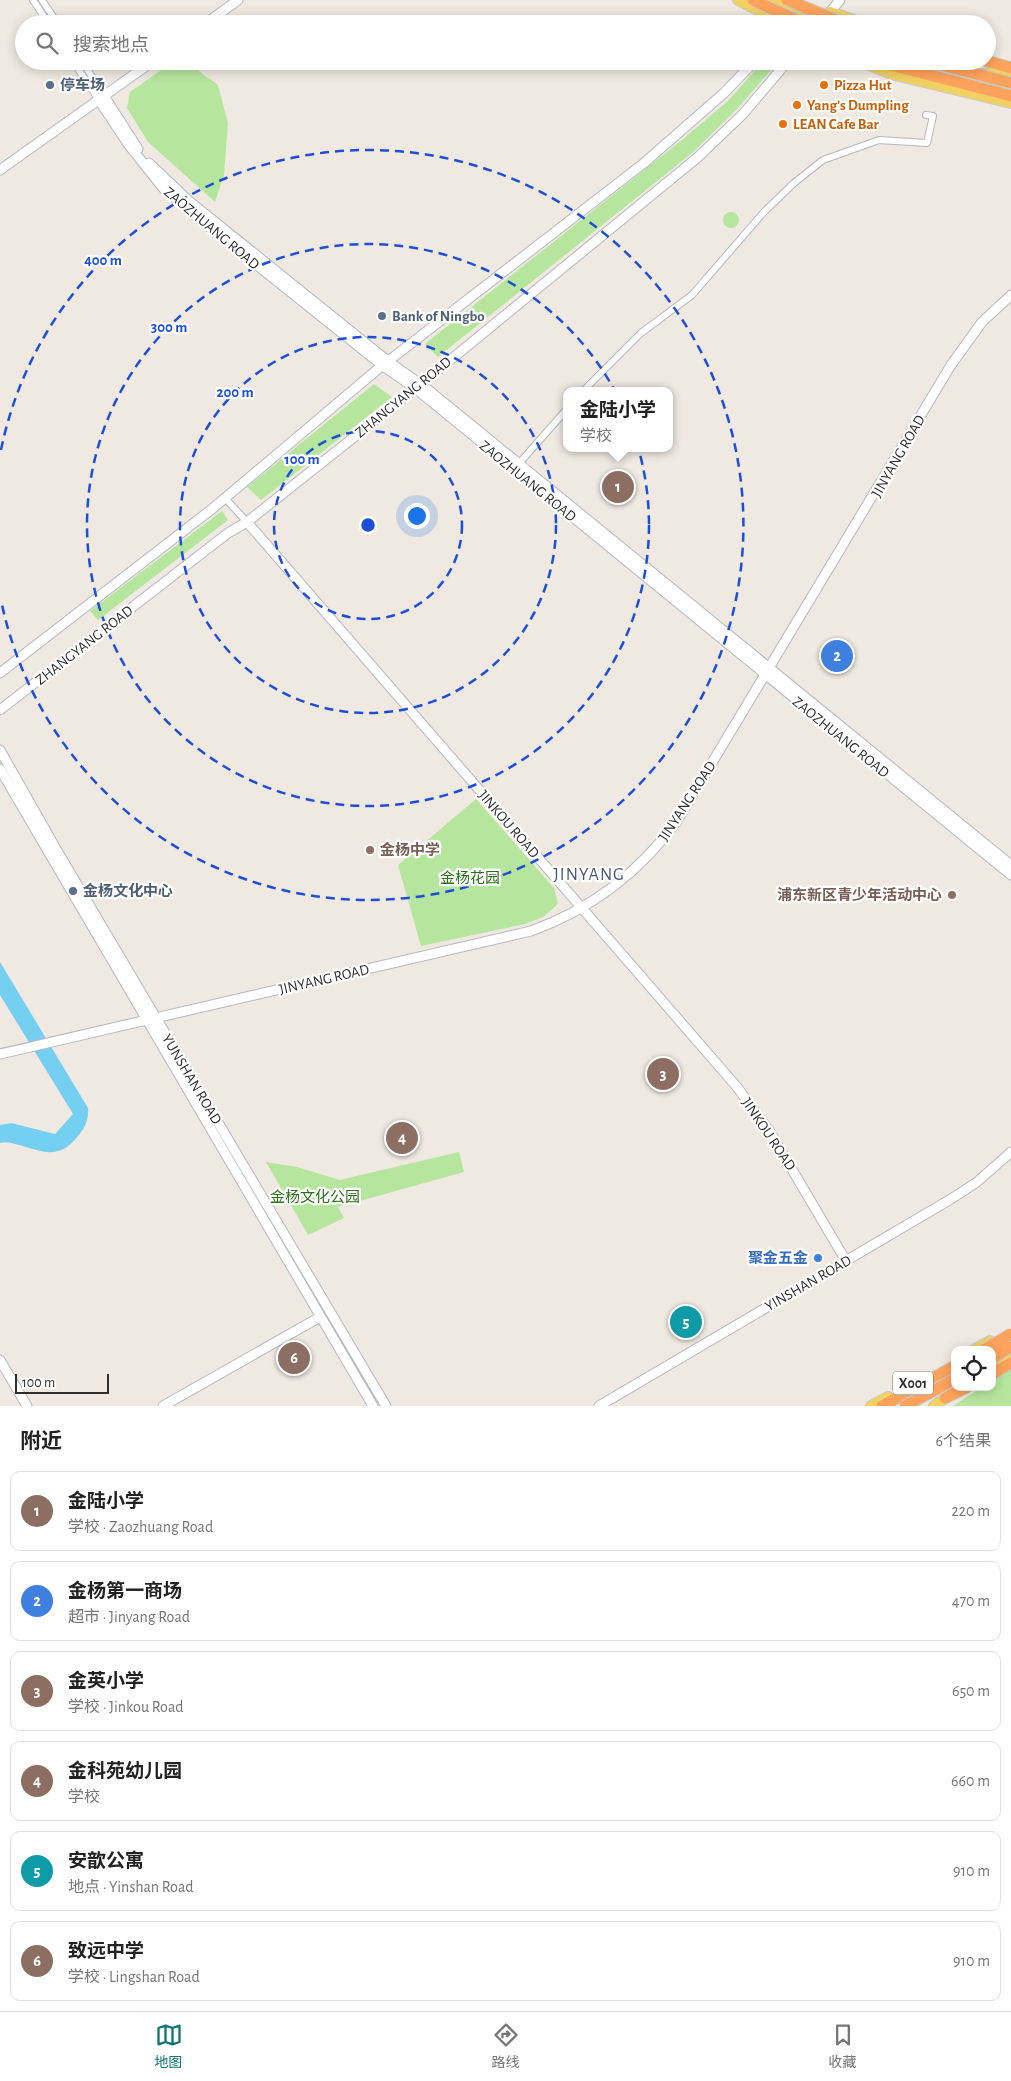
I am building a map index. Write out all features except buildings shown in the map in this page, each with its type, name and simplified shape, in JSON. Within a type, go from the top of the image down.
[{"type":"highway","points":[[753,0],[786,15]]},
{"type":"highway","points":[[787,0],[824,15]]},
{"type":"highway","points":[[996,64],[1011,68]]},
{"type":"highway","points":[[905,70],[1011,96]]},
{"type":"highway","points":[[961,70],[1011,83]]},
{"type":"highway","points":[[990,1346],[1009,1332]]},
{"type":"highway","points":[[996,1356],[1011,1347]]},
{"type":"highway","points":[[996,1372],[1011,1363]]},
{"type":"highway","name":"X001","points":[[882,1406],[951,1368]]},
{"type":"highway","name":"X001","points":[[905,1406],[951,1380]]},
{"type":"highway","points":[[946,1398],[959,1391]]},
{"type":"main road","points":[[738,0],[769,15]]},
{"type":"main road","points":[[770,0],[796,12],[811,14],[830,12]]},
{"type":"main road","points":[[803,1],[839,15]]},
{"type":"main road","points":[[996,59],[1011,63]]},
{"type":"main road","points":[[881,70],[891,74],[1011,103]]},
{"type":"main road","points":[[946,70],[1011,88]]},
{"type":"main road","points":[[970,76],[990,72],[1011,76]]},
{"type":"main road","points":[[982,1346],[1009,1332]]},
{"type":"main road","points":[[996,1364],[1011,1355]]},
{"type":"main road","name":"X001","points":[[871,1406],[951,1362]]},
{"type":"main road","name":"X001","points":[[914,1406],[951,1381]]},
{"type":"main road","name":"X001","points":[[934,1406],[956,1391]]},
{"type":"street","points":[[34,0],[43,15]]},
{"type":"street","points":[[42,0],[52,15]]},
{"type":"street","points":[[217,15],[238,0]]},
{"type":"street","points":[[828,15],[840,0]]},
{"type":"street","points":[[794,15],[803,1]]},
{"type":"street","name":"ZAOZHUANG ROAD","points":[[81,70],[149,163],[168,183],[386,364],[418,386],[767,672],[1011,875]]},
{"type":"street","name":"ZAOZHUANG ROAD","points":[[87,70],[102,98]]},
{"type":"street","points":[[0,170],[141,70]]},
{"type":"street","name":"ZHANGYANG ROAD","points":[[0,673],[212,509],[224,497],[386,364],[670,141],[724,93],[746,70]]},
{"type":"street","name":"ZHANGYANG ROAD","points":[[0,710],[228,533],[247,522],[418,386],[697,158],[742,114],[780,70]]},
{"type":"street","points":[[588,387],[641,333],[692,295],[764,212],[823,160],[879,140],[927,143],[933,116],[926,114]]},
{"type":"street","name":"JINYANG ROAD","points":[[0,1054],[503,938],[559,920],[583,908],[636,869],[658,846],[677,821],[967,342],[982,322],[1011,295]]},
{"type":"street","points":[[522,460],[563,414]]},
{"type":"street","name":"JINKOU ROAD","points":[[224,497],[583,908],[755,1110],[782,1151],[846,1260]]},
{"type":"street","name":"ZAOZHUANG ROAD","points":[[767,672],[1011,865]]},
{"type":"street","name":"YUNSHAN ROAD","points":[[0,750],[320,1317],[373,1406]]},
{"type":"street","name":"YUNSHAN ROAD","points":[[0,769],[386,1406]]},
{"type":"street","name":"YINSHAN ROAD","points":[[599,1406],[964,1190],[1011,1152]]},
{"type":"street","points":[[163,1406],[320,1317],[328,1310]]},
{"type":"street","points":[[0,1360],[27,1406]]},
{"type":"green space","points":[[161,70],[199,70],[218,85],[228,123],[224,175],[215,202],[148,142],[127,108],[130,92]]},
{"type":"green space","points":[[755,70],[771,70],[736,110],[692,153],[438,357],[425,344],[682,140],[729,100]]},
{"type":"green space","points":[[728,212],[734,212],[739,217],[737,226],[728,228],[723,223],[723,217]]},
{"type":"green space","points":[[374,384],[392,397],[261,500],[247,487]]},
{"type":"green space","points":[[222,511],[228,520],[98,620],[90,611]]},
{"type":"green space","name":"金杨花园","points":[[476,799],[554,888],[558,904],[543,917],[525,924],[421,946],[398,865]]},
{"type":"green space","name":"金杨文化公园","points":[[459,1152],[464,1172],[338,1207],[344,1218],[308,1235],[266,1162],[297,1167],[340,1180]]},
{"type":"green space","points":[[1011,1368],[1011,1406],[953,1406],[976,1391],[996,1391],[996,1377]]},
{"type":"water","points":[[0,962],[88,1108],[85,1127],[71,1144],[58,1151],[44,1152],[10,1142],[0,1143],[0,1125],[11,1123],[55,1134],[73,1114],[0,995]]},
{"type":"place","name":"停车场","points":[[50,85]]},
{"type":"place","name":"Pizza Hut","points":[[824,85]]},
{"type":"place","name":"Yang’s Dumpling","points":[[797,105]]},
{"type":"place","name":"LEAN Cafe Bar","points":[[783,124]]},
{"type":"place","name":"Bank of Ningbo","points":[[382,316]]},
{"type":"place","name":"金陆小学","points":[[618,487]]},
{"type":"place","name":"金杨第一商场","points":[[837,656]]},
{"type":"place","name":"金杨中学","points":[[370,850]]},
{"type":"place","name":"金杨文化中心","points":[[73,891]]},
{"type":"place","name":"浦东新区青少年活动中心","points":[[952,895]]},
{"type":"place","name":"金英小学","points":[[663,1074]]},
{"type":"place","name":"金科苑幼儿园","points":[[402,1138]]},
{"type":"place","name":"聚金五金","points":[[818,1258]]},
{"type":"place","name":"安歆公寓","points":[[686,1322]]},
{"type":"place","name":"致远中学","points":[[294,1358]]},
{"type":"district","name":"JINYANG","points":[[589,874]]}]
